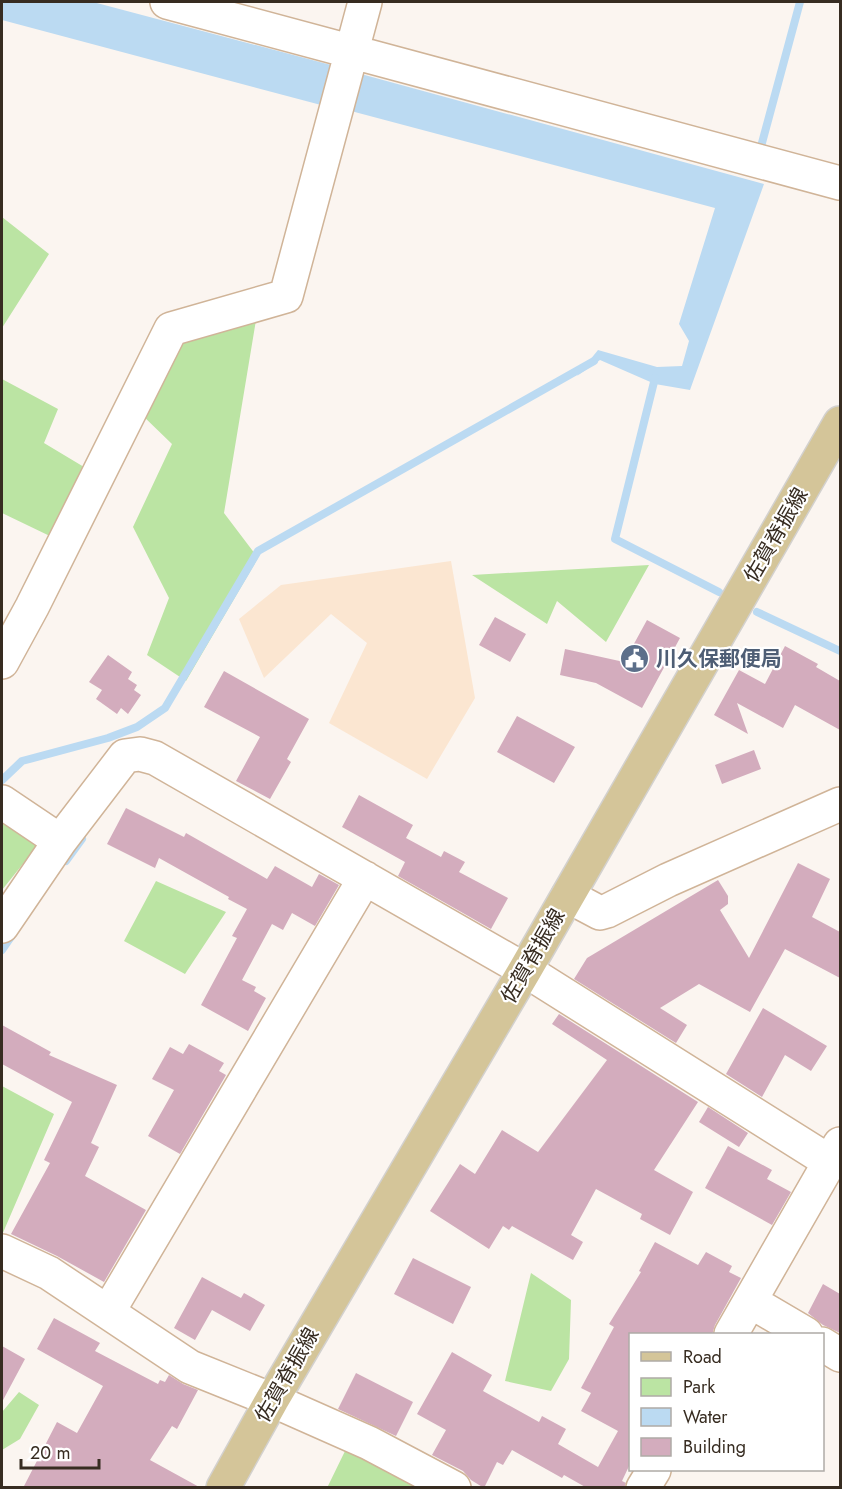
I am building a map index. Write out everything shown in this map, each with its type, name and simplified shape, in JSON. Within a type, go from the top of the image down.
[{"type":"main road","name":"佐賀脊振線","points":[[223,1488],[840,423]]},
{"type":"street","points":[[166,2],[345,75],[759,161],[840,183]]},
{"type":"street","points":[[2,662],[32,607],[171,329],[286,296],[365,2]]},
{"type":"street","points":[[2,926],[60,841],[132,755],[154,758],[525,970],[835,1153],[732,1333]]},
{"type":"street","points":[[2,802],[60,841]]},
{"type":"street","points":[[568,896],[600,913],[607,911],[668,880],[840,804]]},
{"type":"street","points":[[108,1312],[365,878]]},
{"type":"street","points":[[2,1251],[49,1273],[190,1367],[369,1443],[454,1488]]},
{"type":"street","points":[[750,1301],[803,1333]]},
{"type":"street","points":[[824,1345],[840,1355]]},
{"type":"street","points":[[643,1488],[653,1471]]},
{"type":"shaded area","points":[[451,561],[475,698],[427,779],[329,723],[367,643],[331,614],[264,678],[239,619],[281,585]]},
{"type":"green space","points":[[2,217],[49,254],[2,328]]},
{"type":"green space","points":[[256,320],[224,513],[258,558],[186,681],[147,655],[169,598],[133,527],[172,444],[141,414],[181,334]]},
{"type":"green space","points":[[2,379],[58,409],[44,443],[89,470],[54,538],[2,513]]},
{"type":"green space","points":[[649,565],[606,642],[557,601],[547,624],[472,575]]},
{"type":"green space","points":[[2,813],[42,840],[2,890]]},
{"type":"green space","points":[[156,881],[226,912],[185,974],[124,941]]},
{"type":"green space","points":[[2,1086],[54,1114],[2,1235]]},
{"type":"green space","points":[[531,1273],[571,1300],[569,1359],[551,1391],[505,1381]]},
{"type":"green space","points":[[19,1392],[39,1405],[20,1439],[2,1450],[2,1412]]},
{"type":"green space","points":[[346,1449],[423,1488],[327,1488]]},
{"type":"water","points":[[2,2],[93,2],[331,65],[321,105],[2,20]]},
{"type":"water","points":[[361,74],[764,184],[690,390],[655,384],[600,360],[577,376],[598,350],[657,367],[682,366],[689,341],[679,324],[715,208],[351,111]]},
{"type":"building","points":[[495,617],[526,634],[510,662],[479,645]]},
{"type":"building","points":[[647,620],[680,638],[642,708],[596,683],[560,675],[565,649],[624,662]]},
{"type":"building","points":[[785,646],[818,664],[816,667],[840,681],[840,730],[795,705],[783,728],[737,703],[748,734],[714,715],[739,670],[765,684]]},
{"type":"building","points":[[108,655],[132,672],[128,679],[137,685],[134,690],[141,695],[128,714],[121,708],[117,714],[96,699],[102,690],[89,682]]},
{"type":"building","points":[[224,671],[309,719],[287,759],[291,762],[270,799],[236,781],[260,737],[204,707]]},
{"type":"building","points":[[517,716],[575,747],[554,783],[497,752]]},
{"type":"building","points":[[754,750],[761,769],[722,784],[715,765]]},
{"type":"building","points":[[359,795],[413,825],[406,838],[441,857],[444,851],[465,862],[459,872],[508,898],[491,929],[398,876],[405,862],[342,827]]},
{"type":"building","points":[[126,808],[184,837],[186,833],[267,879],[275,866],[312,887],[319,874],[339,885],[315,926],[292,913],[283,930],[272,924],[242,980],[256,987],[254,991],[266,998],[248,1031],[201,1005],[237,938],[232,936],[247,909],[159,858],[155,868],[107,844]]},
{"type":"building","points":[[798,863],[830,879],[812,917],[840,932],[840,978],[785,949],[750,1012],[699,984],[660,1008],[687,1025],[676,1043],[574,979],[587,958],[718,880],[728,896],[728,904],[720,910],[749,958]]},
{"type":"building","points":[[763,1008],[827,1046],[811,1071],[785,1055],[762,1097],[726,1074]]},
{"type":"building","points":[[559,1014],[698,1102],[654,1170],[693,1192],[670,1235],[640,1219],[642,1214],[596,1189],[571,1235],[583,1242],[573,1260],[512,1226],[509,1230],[503,1226],[489,1249],[430,1211],[460,1164],[475,1174],[502,1130],[538,1152],[607,1060],[552,1024]]},
{"type":"building","points":[[2,1025],[51,1052],[49,1055],[117,1085],[91,1143],[99,1147],[85,1176],[146,1210],[104,1282],[11,1234],[50,1163],[44,1160],[72,1102],[2,1064]]},
{"type":"building","points":[[189,1044],[224,1063],[219,1071],[226,1075],[180,1154],[148,1136],[174,1090],[152,1079],[170,1047],[183,1054]]},
{"type":"building","points":[[708,1107],[748,1133],[739,1147],[699,1122]]},
{"type":"building","points":[[728,1146],[772,1170],[767,1179],[791,1192],[772,1225],[705,1188]]},
{"type":"building","points":[[655,1242],[698,1265],[706,1252],[732,1266],[729,1272],[741,1278],[713,1333],[629,1333],[629,1466],[622,1481],[626,1483],[624,1488],[587,1488],[564,1475],[562,1478],[512,1450],[503,1465],[497,1462],[484,1488],[471,1480],[463,1471],[432,1455],[446,1430],[417,1414],[452,1352],[492,1375],[483,1391],[539,1422],[542,1416],[566,1429],[558,1444],[598,1467],[618,1431],[581,1411],[591,1393],[581,1388],[614,1327],[609,1324],[641,1272],[639,1271]]},
{"type":"building","points":[[413,1258],[471,1287],[453,1324],[394,1294]]},
{"type":"building","points":[[202,1277],[241,1298],[244,1293],[265,1305],[250,1331],[212,1310],[195,1340],[174,1328]]},
{"type":"building","points":[[823,1284],[840,1294],[840,1333],[823,1325],[808,1313]]},
{"type":"building","points":[[54,1318],[100,1343],[95,1351],[158,1384],[160,1380],[165,1382],[169,1375],[198,1390],[177,1429],[172,1426],[150,1460],[201,1488],[23,1488],[57,1422],[77,1433],[103,1386],[37,1349]]},
{"type":"building","points":[[2,1346],[25,1359],[2,1402]]},
{"type":"building","points":[[356,1373],[413,1402],[396,1436],[338,1409]]},
{"type":"waterway","points":[[759,154],[800,2]]},
{"type":"waterway","points":[[2,780],[22,761],[108,738],[137,727],[165,708],[258,551],[594,361]]},
{"type":"waterway","points":[[655,378],[615,539],[719,592]]},
{"type":"waterway","points":[[757,612],[840,651]]},
{"type":"waterway","points":[[66,861],[82,839]]},
{"type":"waterway","points":[[2,950],[13,934]]},
{"type":"place","name":"川久保郵便局","points":[[635,659]]}]
